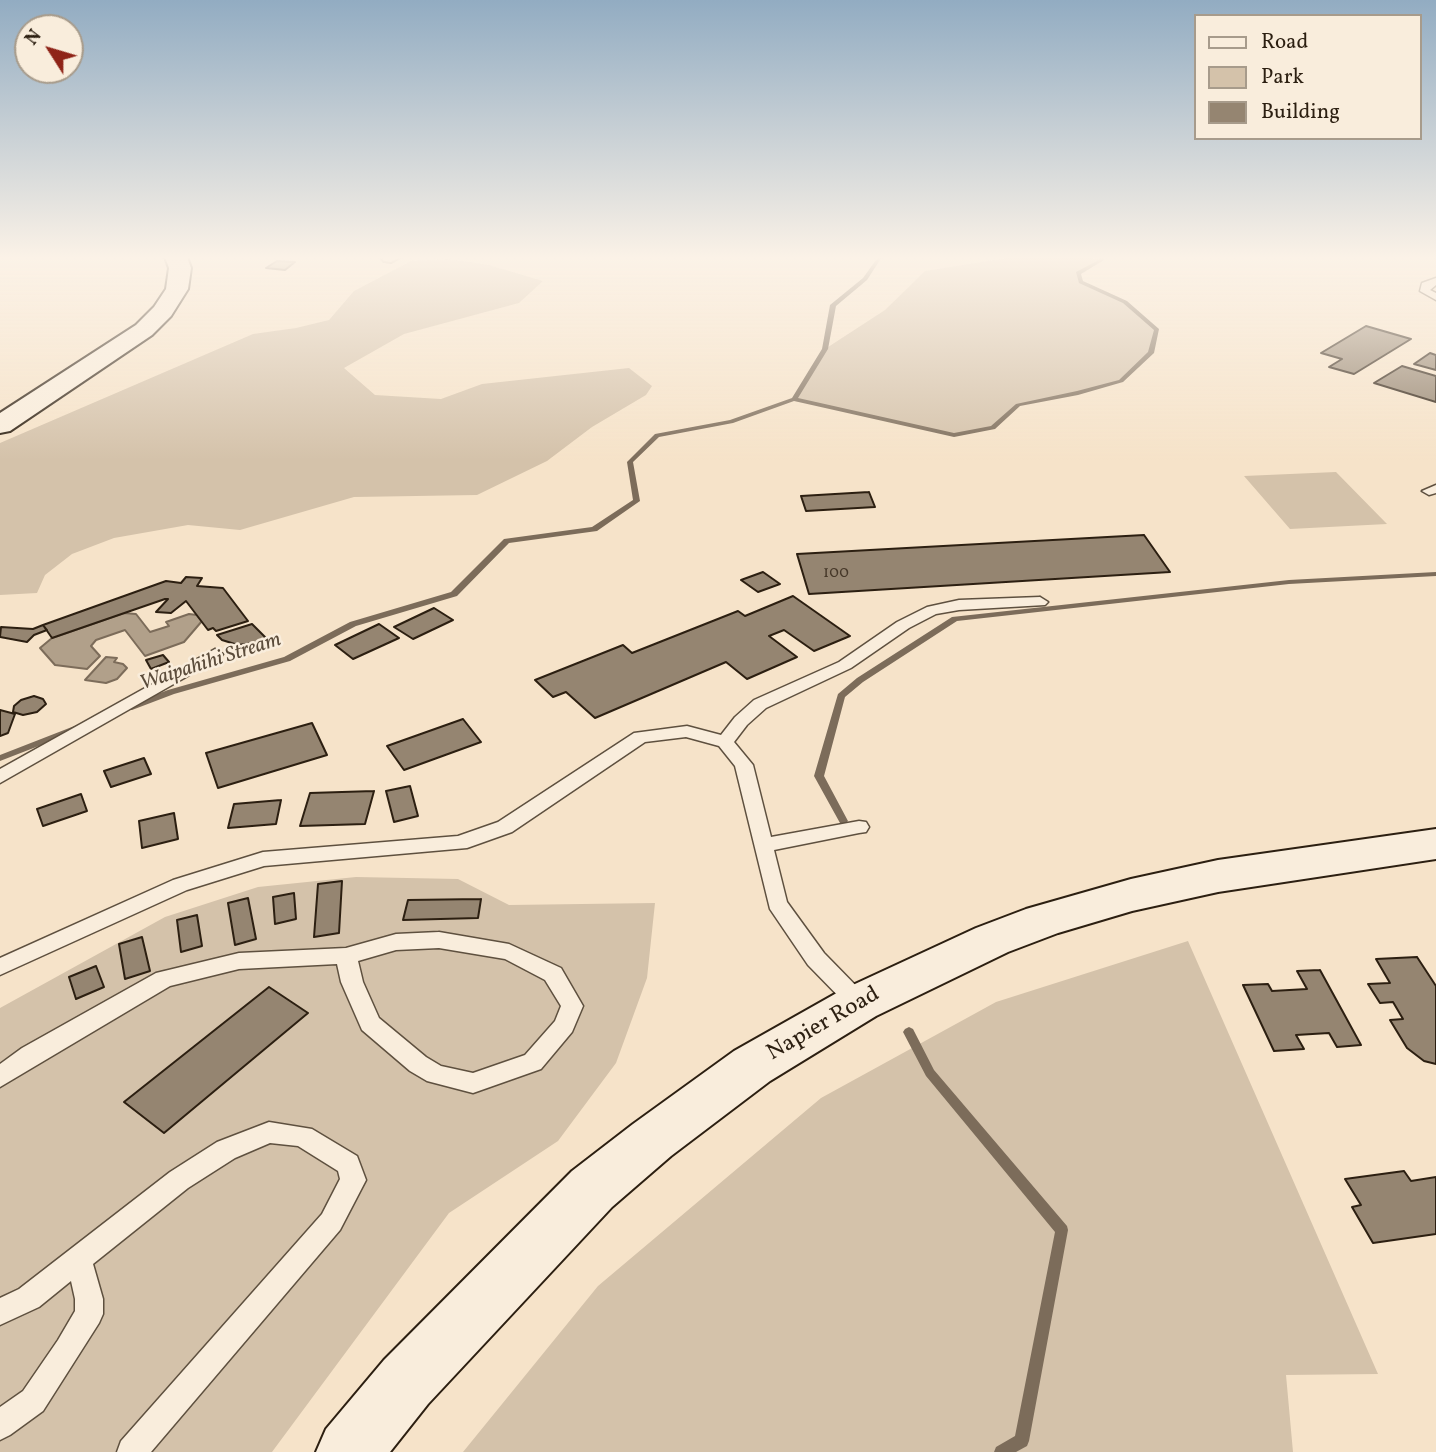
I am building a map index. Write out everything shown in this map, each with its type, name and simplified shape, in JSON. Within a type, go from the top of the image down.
[{"type":"main road","points":[[0,425],[149,325]]},
{"type":"main road","name":"Napier Road","points":[[349,1452],[407,1382],[592,1189],[652,1139],[752,1066],[859,1003],[992,940],[1042,921],[1131,895],[1254,870],[1436,844]]},
{"type":"lane","points":[[725,742],[741,721],[760,704],[845,665],[904,625],[932,610],[960,605],[1040,602]]},
{"type":"lane","points":[[0,777],[215,654]]},
{"type":"lane","points":[[0,967],[180,885],[263,859],[460,843],[505,827],[640,737],[687,731],[725,742],[744,765],[777,904],[816,959],[859,1003]]},
{"type":"lane","points":[[763,845],[859,827]]},
{"type":"lane","points":[[0,1077],[30,1055],[164,979],[239,961],[346,956],[396,942],[439,940],[509,952],[553,974],[572,1006],[564,1026],[533,1062],[473,1083],[435,1073],[418,1064],[370,1024],[352,982],[346,956]]},
{"type":"lane","points":[[0,1312],[29,1298],[179,1180],[226,1150],[269,1132],[303,1136],[348,1164],[353,1180],[331,1222],[132,1452]]},
{"type":"lane","points":[[0,1425],[33,1401],[89,1314],[89,1299],[78,1259]]},
{"type":"green space","points":[[309,325],[438,325],[404,334],[344,368],[375,395],[441,399],[482,384],[629,368],[652,386],[646,395],[592,427],[547,461],[477,495],[354,497],[240,530],[188,525],[114,538],[72,554],[45,575],[37,593],[0,595],[0,443],[253,334]]},
{"type":"green space","points":[[862,325],[1151,325],[1157,330],[1151,353],[1121,381],[1018,405],[993,428],[954,435],[794,399],[825,349]]},
{"type":"green space","points":[[1336,472],[1387,524],[1290,529],[1244,476]]},
{"type":"green space","points":[[356,877],[458,879],[509,905],[655,903],[647,978],[616,1063],[558,1141],[449,1213],[272,1452],[0,1452],[0,1008],[165,917],[258,887]]},
{"type":"green space","points":[[1188,941],[1378,1374],[1286,1375],[1293,1452],[463,1452],[598,1286],[821,1098],[996,1002]]},
{"type":"shaded area","points":[[124,613],[136,614],[150,632],[169,626],[166,622],[189,614],[197,615],[202,621],[184,642],[145,656],[125,630],[96,640],[91,646],[100,656],[87,669],[55,665],[40,648],[52,638]]},
{"type":"shaded area","points":[[106,657],[117,658],[114,662],[127,668],[117,679],[106,683],[85,680]]},
{"type":"building","points":[[1366,326],[1411,339],[1354,374],[1329,367],[1342,359],[1321,353]]},
{"type":"building","points":[[1430,353],[1436,355],[1436,370],[1414,364]]},
{"type":"building","points":[[1402,366],[1436,376],[1436,402],[1374,383]]},
{"type":"building","points":[[869,492],[875,507],[806,511],[801,496]]},
{"type":"building","points":[[1144,535],[1170,572],[809,594],[797,554]]},
{"type":"building","points":[[763,572],[780,584],[758,592],[741,580]]},
{"type":"building","points":[[186,577],[202,578],[197,586],[223,588],[248,621],[216,631],[213,628],[208,630],[186,601],[171,613],[156,612],[168,599],[165,599],[52,638],[43,625],[166,581],[181,583]]},
{"type":"building","points":[[793,596],[850,636],[814,651],[784,630],[769,636],[797,657],[747,679],[726,662],[595,718],[566,692],[553,697],[535,680],[623,645],[632,653],[738,611],[745,616]]},
{"type":"building","points":[[434,608],[453,620],[413,639],[394,627]]},
{"type":"building","points":[[252,624],[269,641],[238,645],[222,640],[217,635]]},
{"type":"building","points":[[379,624],[399,638],[353,659],[335,645]]},
{"type":"building","points":[[43,625],[47,630],[34,635],[27,642],[0,637],[1,627],[33,629]]},
{"type":"building","points":[[163,655],[169,662],[151,669],[146,660]]},
{"type":"building","points":[[34,696],[43,699],[46,704],[37,712],[23,715],[13,712],[14,706],[21,700]]},
{"type":"building","points":[[0,710],[15,714],[8,733],[0,736]]},
{"type":"building","points":[[463,719],[481,742],[404,770],[387,746]]},
{"type":"building","points":[[312,723],[327,755],[218,788],[206,753]]},
{"type":"building","points":[[144,758],[151,774],[111,787],[104,771]]},
{"type":"building","points":[[410,786],[418,816],[394,822],[386,791]]},
{"type":"building","points":[[374,791],[365,824],[300,826],[310,793]]},
{"type":"building","points":[[81,794],[87,811],[43,826],[37,809]]},
{"type":"building","points":[[281,800],[276,824],[228,828],[234,804]]},
{"type":"building","points":[[174,813],[178,839],[142,848],[139,821]]},
{"type":"building","points":[[342,881],[339,933],[314,937],[318,884]]},
{"type":"building","points":[[294,893],[296,919],[275,924],[273,897]]},
{"type":"building","points":[[248,898],[256,939],[235,945],[228,903]]},
{"type":"building","points":[[481,899],[478,918],[403,920],[408,900]]},
{"type":"building","points":[[197,915],[202,946],[181,952],[177,920]]},
{"type":"building","points":[[142,937],[150,971],[125,979],[119,944]]},
{"type":"building","points":[[1417,957],[1436,986],[1436,1064],[1424,1061],[1407,1048],[1390,1020],[1403,1019],[1393,1002],[1380,1003],[1368,984],[1390,983],[1376,959]]},
{"type":"building","points":[[96,966],[104,987],[76,999],[69,977]]},
{"type":"building","points":[[1320,970],[1361,1045],[1337,1047],[1329,1033],[1296,1035],[1304,1049],[1274,1051],[1243,985],[1268,984],[1272,991],[1307,989],[1297,971]]},
{"type":"building","points":[[269,987],[308,1013],[164,1133],[124,1102]]},
{"type":"building","points":[[1404,1171],[1411,1181],[1436,1177],[1436,1234],[1373,1243],[1352,1207],[1361,1205],[1345,1179]]},
{"type":"waterway","name":"Waipahihi Stream","points":[[794,399],[825,349],[829,325]]},
{"type":"waterway","points":[[794,399],[954,435],[993,428],[1018,405],[1121,381],[1151,353],[1157,330],[1151,325]]},
{"type":"waterway","name":"Waipahihi Stream","points":[[129,708],[171,692],[287,659],[353,624],[454,594],[507,541],[594,529],[637,501],[630,462],[657,435],[731,422],[794,399]]},
{"type":"waterway","points":[[843,821],[819,776],[841,696],[860,680],[955,619],[1289,582],[1436,574]]},
{"type":"waterway","name":"Waipahihi Stream","points":[[0,758],[77,728]]},
{"type":"waterway","points":[[909,1032],[930,1073],[1062,1230],[1022,1441],[1001,1452]]}]
